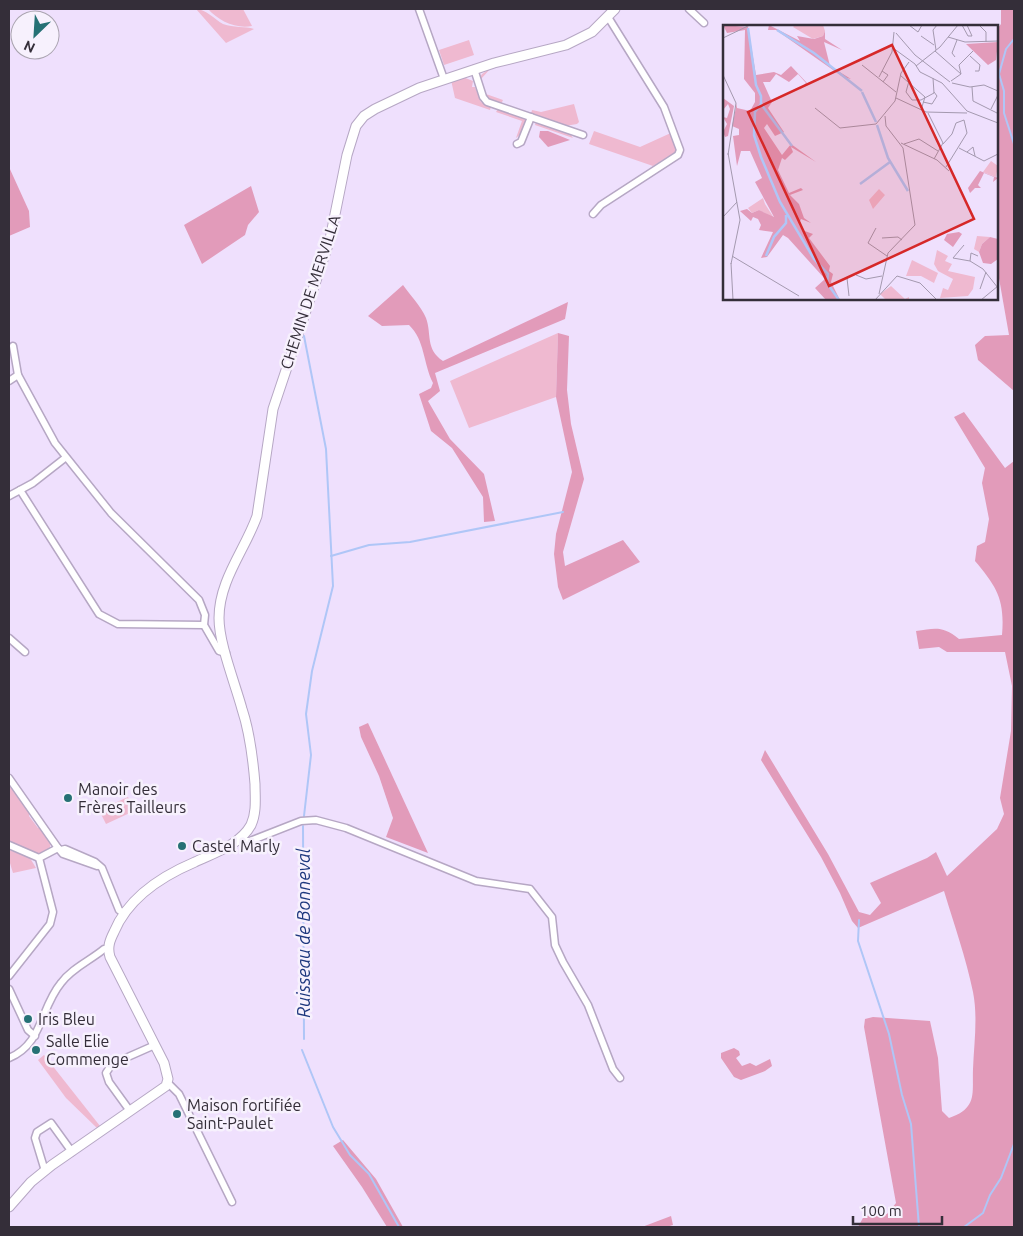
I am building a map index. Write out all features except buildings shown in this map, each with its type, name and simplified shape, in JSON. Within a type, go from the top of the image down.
[{"type":"street","points":[[419,9],[444,79]]},
{"type":"street","name":"CHEMIN DE MERVILLA","points":[[236,841],[251,825],[256,802],[248,733],[226,653],[219,620],[219,607],[225,584],[252,531],[257,516],[273,409],[330,239],[347,155],[356,126],[364,116],[375,109],[419,88],[474,69],[566,46],[592,32],[615,9]]},
{"type":"street","points":[[689,9],[704,23]]},
{"type":"street","points":[[593,214],[601,205],[678,155],[680,150],[664,107],[608,18]]},
{"type":"street","points":[[474,69],[483,97],[488,102],[583,135]]},
{"type":"street","points":[[517,144],[521,142],[531,117]]},
{"type":"street","points":[[13,346],[18,375],[41,419],[65,458],[134,538],[180,579],[199,600],[205,615],[204,625],[219,651],[226,653]]},
{"type":"street","points":[[9,381],[18,375]]},
{"type":"street","points":[[9,496],[52,470],[65,458]]},
{"type":"street","points":[[20,490],[99,614],[118,624],[204,625]]},
{"type":"street","points":[[9,638],[25,652]]},
{"type":"street","points":[[9,778],[63,854],[102,868],[119,910],[122,913]]},
{"type":"street","points":[[9,1058],[22,1052],[35,1036],[60,983],[108,949],[122,913],[136,899],[156,884],[236,841],[250,841],[301,821],[316,820],[346,828],[476,880],[530,889],[552,917],[555,945],[588,1004],[613,1069],[620,1078]]},
{"type":"street","points":[[9,845],[39,858],[59,849]]},
{"type":"street","points":[[9,976],[50,924],[53,912],[39,858]]},
{"type":"street","points":[[9,1207],[45,1171],[160,1092],[168,1083],[168,1074],[110,957],[108,949]]},
{"type":"street","points":[[9,989],[28,1030],[35,1036]]},
{"type":"street","points":[[130,1111],[109,1082],[106,1073],[112,1064],[154,1045]]},
{"type":"street","points":[[168,1083],[179,1094],[232,1202]]},
{"type":"street","points":[[45,1171],[35,1138],[37,1132],[51,1123],[72,1152]]},
{"type":"shaded area","points":[[196,9],[207,12],[223,24],[254,29],[226,43]]},
{"type":"shaded area","points":[[208,9],[243,9],[252,26],[246,27],[228,23]]},
{"type":"shaded area","points":[[1001,9],[1014,9],[1014,391],[978,360],[975,345],[985,336],[1009,335],[998,273],[998,28],[1001,24]]},
{"type":"shaded area","points":[[469,40],[474,55],[444,65],[439,50]]},
{"type":"shaded area","points":[[491,68],[481,79],[486,94],[503,100],[501,104],[486,98],[479,79],[482,74]]},
{"type":"shaded area","points":[[463,77],[473,81],[472,87],[475,87],[481,102],[491,107],[490,110],[455,98],[451,80]]},
{"type":"shaded area","points":[[574,104],[579,122],[577,124],[565,126],[531,114],[532,110],[541,112]]},
{"type":"shaded area","points":[[498,109],[524,118],[526,122],[523,132],[516,138],[522,121],[496,112]]},
{"type":"shaded area","points":[[536,122],[570,134],[573,138],[535,125]]},
{"type":"shaded area","points":[[540,131],[548,131],[570,140],[548,147],[539,137]]},
{"type":"shaded area","points":[[594,131],[640,147],[673,132],[678,150],[676,155],[674,153],[653,166],[589,144]]},
{"type":"shaded area","points":[[9,167],[29,211],[30,227],[9,236]]},
{"type":"shaded area","points":[[251,186],[259,212],[248,225],[245,235],[202,264],[184,225]]},
{"type":"shaded area","points":[[403,285],[424,314],[428,324],[431,346],[437,356],[443,361],[568,302],[565,319],[435,373],[440,391],[428,401],[450,439],[484,474],[495,521],[484,522],[483,497],[452,448],[431,431],[419,394],[431,388],[433,383],[421,345],[414,331],[409,325],[382,326],[368,316]]},
{"type":"shaded area","points":[[558,333],[556,397],[469,428],[450,381]]},
{"type":"shaded area","points":[[558,333],[569,336],[567,390],[571,424],[584,479],[563,552],[565,566],[623,540],[640,562],[563,600],[558,587],[554,554],[556,534],[572,472],[556,397]]},
{"type":"shaded area","points":[[964,412],[1005,468],[1014,461],[1014,1227],[858,1227],[864,1216],[887,1214],[896,1203],[864,1027],[865,1019],[873,1017],[930,1021],[938,1058],[942,1111],[949,1118],[965,1110],[973,1092],[975,1020],[973,992],[944,891],[858,928],[852,921],[821,857],[761,760],[765,750],[828,854],[859,912],[870,915],[881,903],[870,883],[927,858],[936,852],[947,876],[997,829],[1004,814],[1000,798],[1011,731],[1012,686],[1005,652],[947,652],[939,647],[919,649],[916,631],[939,629],[959,639],[1002,635],[1001,603],[994,587],[975,561],[977,546],[985,542],[989,519],[982,483],[985,468],[954,417]]},
{"type":"shaded area","points":[[368,723],[428,853],[386,837],[393,818],[379,776],[361,737],[359,727]]},
{"type":"shaded area","points":[[9,785],[12,785],[30,811],[29,816],[51,842],[49,851],[39,854],[9,842]]},
{"type":"shaded area","points":[[128,797],[134,811],[106,824],[99,810]]},
{"type":"shaded area","points":[[9,850],[30,858],[36,868],[13,873],[9,860]]},
{"type":"shaded area","points":[[734,1048],[739,1051],[740,1055],[736,1058],[742,1066],[750,1063],[756,1066],[770,1059],[772,1066],[765,1071],[741,1080],[734,1077],[721,1058],[721,1053]]},
{"type":"shaded area","points":[[44,1055],[100,1126],[97,1128],[66,1098],[38,1060]]},
{"type":"shaded area","points":[[343,1140],[376,1179],[403,1227],[387,1227],[333,1146]]},
{"type":"shaded area","points":[[671,1216],[673,1225],[666,1227],[642,1227]]},
{"type":"waterway","points":[[1014,39],[1006,49],[999,74],[1004,91],[1004,113],[1014,144]]},
{"type":"waterway","name":"Ruisseau de Bonneval","points":[[304,336],[326,449],[333,586],[312,671],[306,714],[311,755],[304,816]]},
{"type":"waterway","points":[[331,556],[369,545],[410,542],[563,512]]},
{"type":"waterway","name":"Ruisseau de Bonneval","points":[[303,826],[304,1039]]},
{"type":"waterway","points":[[859,920],[858,941],[889,1034],[902,1095],[911,1124],[919,1227]]},
{"type":"waterway","name":"Ruisseau de Bonneval","points":[[302,1050],[333,1127],[350,1155],[369,1174],[399,1227]]},
{"type":"waterway","points":[[964,1227],[983,1213],[990,1195],[1001,1178],[1014,1144]]},
{"type":"place","name":"Manoir des Frères Tailleurs","points":[[68,798]]},
{"type":"place","name":"Castel Marly","points":[[182,846]]},
{"type":"place","name":"Iris Bleu","points":[[28,1019]]},
{"type":"place","name":"Salle Elie Commenge","points":[[36,1050]]},
{"type":"place","name":"Maison fortifiée Saint-Paulet","points":[[177,1114]]}]
